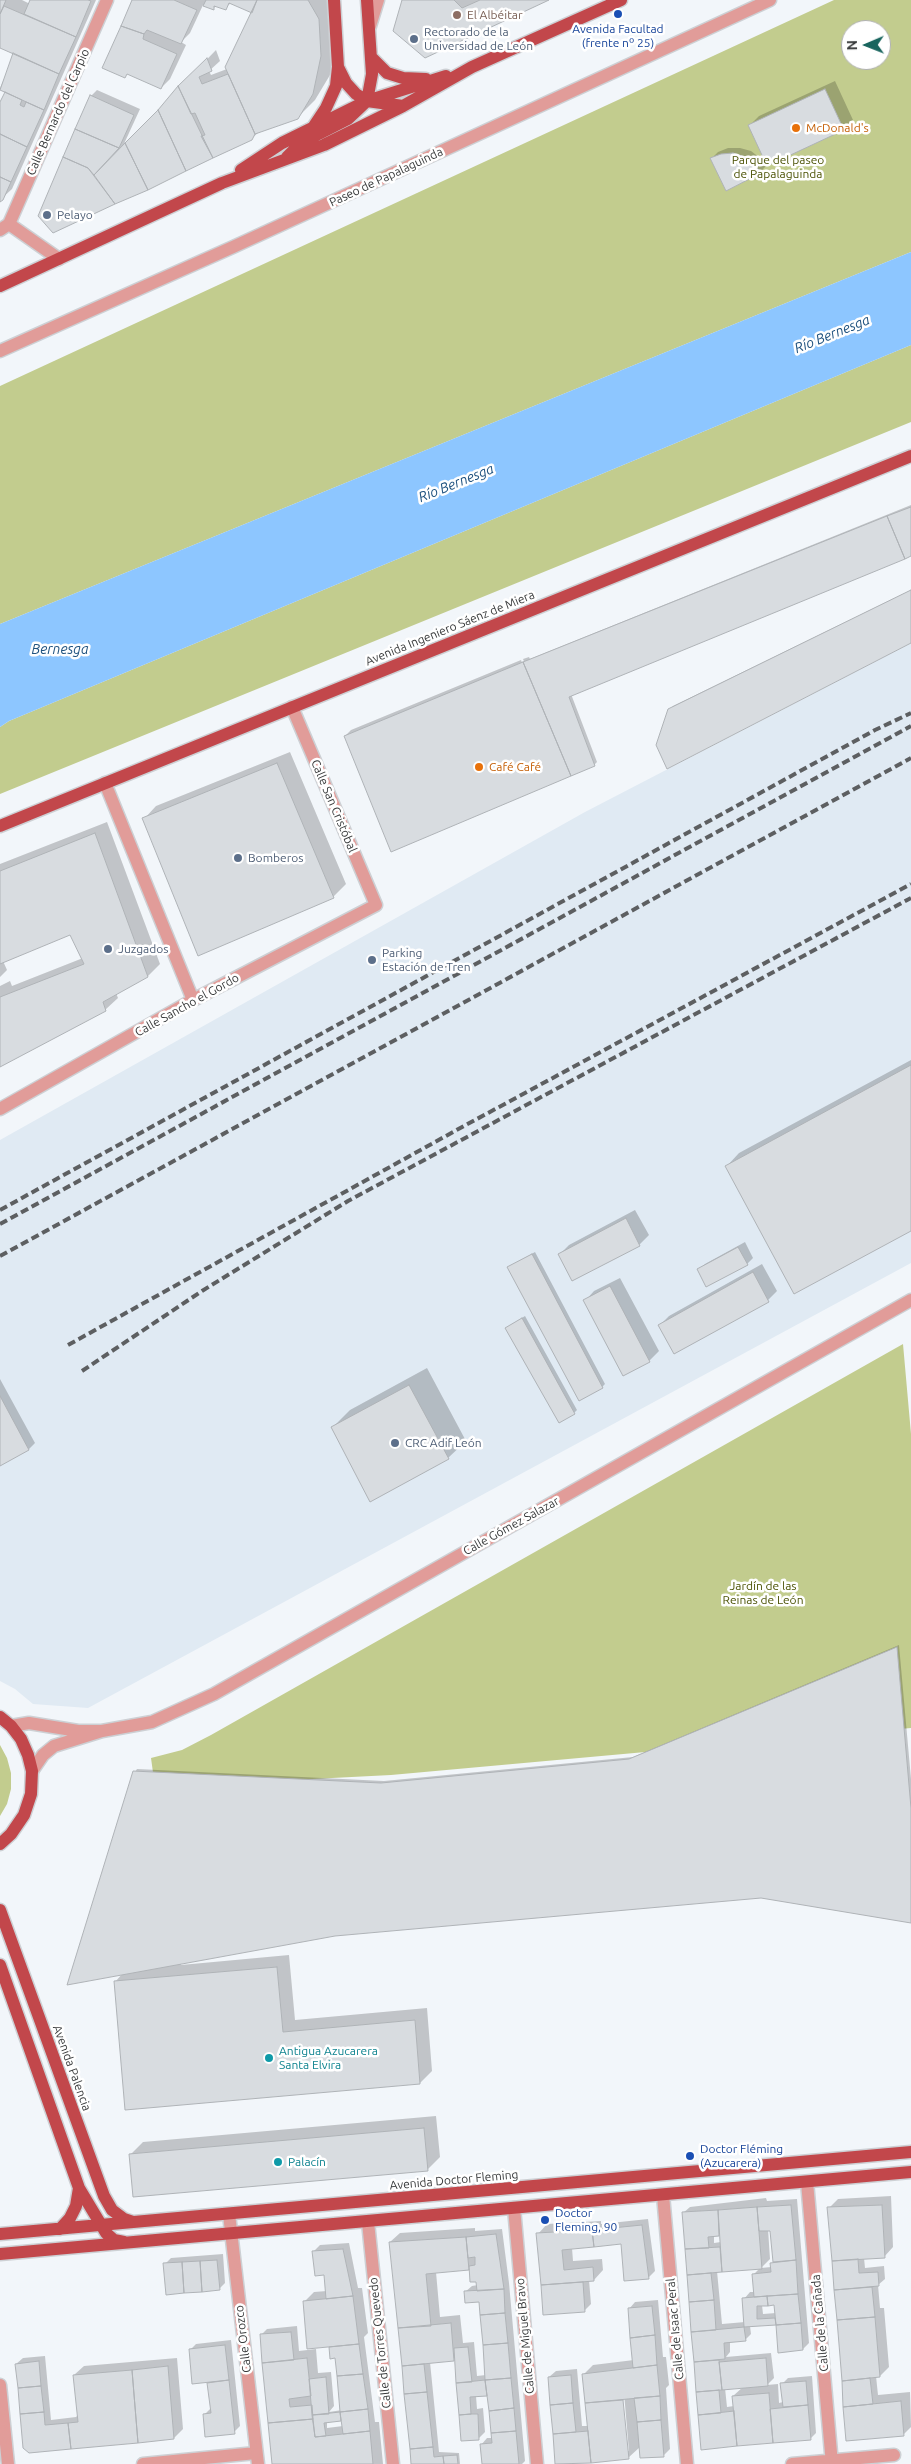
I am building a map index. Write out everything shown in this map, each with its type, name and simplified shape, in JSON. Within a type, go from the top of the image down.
[{"type":"main road","points":[[312,128],[330,101],[336,86],[338,67],[334,0]]},
{"type":"main road","points":[[285,159],[301,143],[348,119],[367,101],[372,74],[367,0]]},
{"type":"main road","points":[[222,183],[282,143],[367,101],[472,67],[621,0]]},
{"type":"main road","points":[[371,57],[387,73],[403,78],[443,77]]},
{"type":"main road","points":[[338,67],[346,83],[356,94],[367,101],[403,106]]},
{"type":"main road","points":[[0,286],[222,183],[324,145],[403,106],[472,67]]},
{"type":"main road","name":"Avenida Ingeniero Sáenz de Miera","points":[[0,826],[911,456]]},
{"type":"main road","points":[[0,1717],[11,1726],[21,1739],[32,1771],[31,1794],[24,1815],[11,1834],[0,1844]]},
{"type":"main road","name":"Avenida Palencia","points":[[0,1910],[104,2196],[112,2210],[124,2219],[135,2223]]},
{"type":"main road","points":[[0,1965],[79,2188],[101,2226],[114,2240],[131,2243]]},
{"type":"main road","name":"Avenida Doctor Fleming","points":[[0,2234],[911,2152]]},
{"type":"main road","points":[[0,2254],[911,2172]]},
{"type":"main road","points":[[60,2229],[70,2218],[76,2206],[79,2188]]},
{"type":"street","name":"Calle Bernardo del Carpio","points":[[5,227],[107,0]]},
{"type":"street","points":[[369,28],[378,0]]},
{"type":"street","name":"Paseo de Papalaguinda","points":[[0,351],[233,247],[770,0]]},
{"type":"street","points":[[5,227],[59,259]]},
{"type":"street","name":"Calle San Cristóbal","points":[[292,707],[376,905]]},
{"type":"street","points":[[105,782],[193,1000]]},
{"type":"street","name":"Calle Sancho el Gordo","points":[[0,1109],[193,1000],[376,905]]},
{"type":"street","name":"Calle Gómez Salazar","points":[[32,1771],[43,1755],[54,1746],[102,1731],[152,1722],[214,1694],[911,1300]]},
{"type":"street","name":"Calle Gómez Salazar","points":[[11,1726],[29,1723],[78,1731],[102,1731]]},
{"type":"street","name":"Calle de la Cañada","points":[[807,2182],[832,2462]]},
{"type":"street","name":"Calle de Isaac Peral","points":[[662,2195],[686,2464]]},
{"type":"street","name":"Calle de Miguel Bravo","points":[[514,2208],[538,2464]]},
{"type":"street","name":"Calle Orozco","points":[[228,2214],[257,2459]]},
{"type":"street","name":"Calle de Torres Quevedo","points":[[368,2222],[393,2464]]},
{"type":"street","points":[[0,2385],[8,2464]]},
{"type":"street","points":[[792,2464],[832,2462],[894,2455]]},
{"type":"street","points":[[143,2464],[257,2459]]},
{"type":"shaded area","points":[[911,643],[911,1263],[88,1708],[33,1704],[15,1689],[0,1681],[0,1140],[585,812]]},
{"type":"green space","name":"Parque del paseo de Papalaguinda","points":[[834,0],[911,0],[911,252],[0,624],[0,386]]},
{"type":"green space","points":[[911,345],[911,422],[0,794],[0,727],[9,721]]},
{"type":"green space","name":"Jardín de las Reinas de León","points":[[903,1344],[911,1434],[911,1728],[391,1775],[155,1787],[151,1758],[182,1750],[211,1735]]},
{"type":"green space","points":[[0,1745],[7,1758],[11,1773],[11,1789],[7,1804],[0,1816]]},
{"type":"water","name":"Bernesga","points":[[911,252],[911,345],[9,721],[0,727],[0,624]]},
{"type":"building","points":[[0,0],[6,0],[0,14]]},
{"type":"building","points":[[30,0],[91,1],[76,37],[24,14]]},
{"type":"building","points":[[132,0],[174,0],[197,10],[181,44],[147,30],[144,34],[121,26]]},
{"type":"building","points":[[206,0],[257,0],[252,13],[229,3],[226,10],[214,6],[214,10],[203,6]]},
{"type":"building","points":[[257,0],[308,0],[319,19],[321,56],[313,94],[298,119],[255,134],[225,67]]},
{"type":"building","name":"El Albéitar","points":[[402,0],[454,0],[462,8],[480,0],[549,0],[425,58],[393,31]]},
{"type":"building","points":[[4,6],[76,37],[59,74],[0,48],[0,14]]},
{"type":"building","points":[[121,26],[144,34],[143,39],[177,54],[161,89],[127,74],[125,78],[102,68]]},
{"type":"building","points":[[13,53],[59,74],[44,110],[0,90]]},
{"type":"building","points":[[207,58],[212,71],[199,77],[202,84],[228,74],[255,134],[252,140],[213,158],[201,136],[205,135],[195,113],[191,114],[178,86]]},
{"type":"building","points":[[178,86],[213,158],[186,171],[158,110]]},
{"type":"building","name":"McDonald's","points":[[825,89],[844,130],[767,166],[748,125]]},
{"type":"building","points":[[5,92],[22,100],[20,105],[24,107],[26,102],[44,110],[27,147],[0,134],[0,102]]},
{"type":"building","points":[[90,95],[134,115],[119,148],[75,129]]},
{"type":"building","points":[[158,110],[186,171],[148,190],[125,143]]},
{"type":"building","points":[[75,129],[119,148],[94,175],[88,168],[63,157]]},
{"type":"building","points":[[0,134],[27,147],[11,182],[0,177]]},
{"type":"building","points":[[125,143],[148,190],[115,204],[94,175]]},
{"type":"building","points":[[733,153],[745,157],[761,173],[726,191],[710,158],[721,154]]},
{"type":"building","points":[[63,157],[88,168],[115,204],[53,233],[38,216]]},
{"type":"building","points":[[0,177],[11,182],[3,200],[0,202]]},
{"type":"building","points":[[911,507],[911,556],[905,559],[887,516]]},
{"type":"building","points":[[887,516],[905,559],[569,697],[595,766],[571,776],[523,662]]},
{"type":"building","points":[[911,590],[911,643],[667,769],[656,745],[668,709]]},
{"type":"building","points":[[523,662],[571,776],[391,852],[344,736]]},
{"type":"building","name":"Bomberos","points":[[277,763],[334,898],[198,956],[142,818]]},
{"type":"building","name":"Juzgados","points":[[95,833],[148,977],[103,1002],[106,1011],[0,1067],[0,997],[84,964],[70,935],[0,964],[0,871]]},
{"type":"building","points":[[911,1065],[911,1231],[794,1294],[725,1166]]},
{"type":"building","points":[[626,1218],[640,1246],[572,1281],[558,1254]]},
{"type":"building","points":[[738,1247],[748,1265],[706,1287],[697,1269]]},
{"type":"building","points":[[532,1254],[603,1388],[579,1401],[507,1267]]},
{"type":"building","points":[[753,1272],[769,1302],[674,1354],[658,1325]]},
{"type":"building","points":[[610,1286],[650,1362],[623,1376],[583,1300]]},
{"type":"building","points":[[522,1318],[575,1414],[559,1423],[505,1328]]},
{"type":"building","points":[[409,1385],[449,1459],[370,1502],[331,1427]]},
{"type":"building","points":[[0,1396],[29,1450],[0,1466]]},
{"type":"building","points":[[897,1647],[911,1808],[911,1923],[761,1898],[335,1936],[67,1985],[133,1771],[381,1783],[629,1759]]},
{"type":"building","name":"Antigua Azucarera Santa Elvira","points":[[277,1967],[283,2032],[415,2020],[420,2084],[125,2110],[114,1981]]},
{"type":"building","name":"Palacín","points":[[424,2128],[428,2171],[133,2197],[129,2154]]},
{"type":"building","points":[[791,2205],[796,2260],[773,2262],[770,2231],[759,2231],[757,2207]]},
{"type":"building","points":[[882,2205],[885,2258],[832,2261],[827,2207]]},
{"type":"building","points":[[757,2207],[762,2269],[722,2272],[718,2210]]},
{"type":"building","points":[[718,2210],[719,2236],[708,2237],[709,2248],[685,2249],[682,2212]]},
{"type":"building","points":[[642,2225],[649,2279],[624,2281],[621,2244],[594,2247],[592,2230]]},
{"type":"building","points":[[592,2230],[594,2247],[562,2250],[564,2270],[593,2267],[594,2281],[541,2285],[536,2233]]},
{"type":"building","points":[[496,2234],[504,2289],[477,2291],[476,2282],[470,2282],[469,2266],[475,2265],[475,2257],[468,2258],[466,2237]]},
{"type":"building","points":[[466,2237],[469,2270],[426,2274],[431,2326],[398,2328],[389,2242]]},
{"type":"building","points":[[720,2247],[722,2272],[687,2275],[685,2249]]},
{"type":"building","points":[[343,2249],[353,2296],[326,2299],[324,2275],[315,2276],[312,2251]]},
{"type":"building","points":[[858,2259],[859,2273],[878,2272],[879,2286],[834,2290],[832,2261]]},
{"type":"building","points":[[217,2260],[220,2290],[202,2292],[200,2261]]},
{"type":"building","points":[[796,2260],[798,2294],[754,2297],[752,2274],[771,2272],[770,2263]]},
{"type":"building","points":[[200,2261],[202,2292],[184,2293],[182,2262]]},
{"type":"building","points":[[182,2262],[184,2293],[166,2295],[163,2263]]},
{"type":"building","points":[[711,2273],[714,2300],[689,2302],[687,2275]]},
{"type":"building","points":[[583,2282],[585,2312],[543,2315],[541,2285]]},
{"type":"building","points":[[872,2287],[875,2317],[837,2320],[834,2290]]},
{"type":"building","points":[[504,2289],[505,2313],[480,2315],[479,2302],[465,2303],[464,2291]]},
{"type":"building","points":[[798,2294],[801,2323],[776,2325],[774,2305],[768,2306],[767,2296]]},
{"type":"building","points":[[353,2296],[359,2344],[307,2349],[303,2301]]},
{"type":"building","points":[[767,2296],[768,2306],[757,2306],[757,2319],[775,2318],[776,2325],[744,2327],[742,2298]]},
{"type":"building","points":[[714,2300],[716,2330],[691,2332],[689,2302]]},
{"type":"building","points":[[652,2306],[655,2335],[630,2338],[628,2308]]},
{"type":"building","points":[[505,2313],[508,2343],[483,2345],[480,2315]]},
{"type":"building","points":[[875,2317],[880,2377],[842,2381],[837,2320]]},
{"type":"building","points":[[451,2323],[454,2361],[402,2366],[398,2328]]},
{"type":"building","points":[[801,2323],[803,2350],[778,2353],[776,2325]]},
{"type":"building","points":[[744,2327],[746,2341],[724,2343],[725,2359],[694,2362],[691,2332]]},
{"type":"building","points":[[291,2332],[294,2360],[262,2363],[260,2334]]},
{"type":"building","points":[[655,2335],[657,2365],[633,2368],[630,2338]]},
{"type":"building","points":[[508,2343],[511,2378],[485,2380],[483,2345]]},
{"type":"building","points":[[359,2344],[363,2374],[337,2376],[335,2358],[330,2359],[329,2347]]},
{"type":"building","points":[[225,2345],[229,2380],[192,2384],[189,2349]]},
{"type":"building","points":[[468,2347],[472,2382],[456,2383],[454,2348]]},
{"type":"building","points":[[307,2358],[311,2396],[289,2399],[290,2407],[312,2405],[313,2419],[268,2423],[262,2363]]},
{"type":"building","points":[[766,2358],[768,2386],[722,2390],[719,2362]]},
{"type":"building","points":[[719,2360],[722,2390],[696,2392],[694,2362]]},
{"type":"building","points":[[39,2361],[41,2386],[18,2388],[15,2364]]},
{"type":"building","points":[[424,2364],[427,2392],[404,2394],[402,2366]]},
{"type":"building","points":[[657,2365],[660,2396],[585,2403],[582,2374]]},
{"type":"building","points":[[168,2366],[174,2439],[138,2443],[132,2370]]},
{"type":"building","points":[[132,2370],[138,2443],[71,2449],[68,2423],[78,2422],[73,2375]]},
{"type":"building","points":[[363,2374],[368,2409],[340,2412],[337,2376]]},
{"type":"building","points":[[571,2375],[573,2403],[550,2405],[548,2377]]},
{"type":"building","points":[[326,2377],[329,2414],[312,2415],[309,2379]]},
{"type":"building","points":[[511,2378],[514,2408],[489,2411],[485,2380]]},
{"type":"building","points":[[870,2378],[873,2404],[843,2407],[842,2381]]},
{"type":"building","points":[[229,2380],[235,2434],[205,2437],[203,2414],[211,2413],[207,2383]]},
{"type":"building","points":[[485,2380],[487,2396],[470,2397],[471,2414],[459,2415],[456,2383]]},
{"type":"building","points":[[806,2381],[808,2405],[783,2407],[780,2383]]},
{"type":"building","points":[[41,2386],[44,2412],[20,2414],[18,2388]]},
{"type":"building","points":[[719,2390],[721,2413],[698,2415],[696,2392]]},
{"type":"building","points":[[427,2392],[433,2447],[410,2449],[404,2394]]},
{"type":"building","points":[[769,2393],[773,2443],[737,2446],[732,2396]]},
{"type":"building","points":[[660,2396],[661,2420],[637,2422],[634,2398]]},
{"type":"building","points":[[623,2400],[629,2459],[591,2463],[585,2403]]},
{"type":"building","points":[[901,2401],[904,2436],[846,2441],[843,2407]]},
{"type":"building","points":[[573,2403],[576,2432],[553,2434],[550,2405]]},
{"type":"building","points":[[808,2405],[811,2440],[773,2443],[770,2409]]},
{"type":"building","points":[[514,2408],[516,2431],[491,2433],[489,2411]]},
{"type":"building","points":[[368,2409],[370,2431],[343,2434],[340,2412]]},
{"type":"building","points":[[734,2411],[737,2446],[701,2450],[698,2415]]},
{"type":"building","points":[[44,2412],[45,2425],[68,2423],[71,2449],[29,2453],[23,2448],[20,2414]]},
{"type":"building","points":[[340,2412],[341,2421],[324,2423],[326,2436],[315,2437],[312,2415]]},
{"type":"building","points":[[478,2414],[479,2440],[461,2441],[459,2415]]},
{"type":"building","points":[[313,2419],[315,2437],[370,2431],[373,2464],[272,2464],[268,2423]]},
{"type":"building","points":[[661,2420],[664,2457],[640,2458],[637,2422]]},
{"type":"building","points":[[516,2431],[519,2464],[482,2464],[480,2444],[492,2443],[491,2433]]},
{"type":"building","points":[[588,2431],[591,2463],[555,2464],[553,2434]]},
{"type":"building","points":[[433,2447],[434,2457],[443,2456],[444,2464],[411,2464],[410,2449]]},
{"type":"building","points":[[457,2455],[458,2464],[444,2464],[443,2456]]},
{"type":"railway","points":[[0,1210],[875,730],[911,713]]},
{"type":"railway","points":[[0,1224],[911,726]]},
{"type":"railway","points":[[0,1256],[911,758]]},
{"type":"railway","points":[[68,1345],[464,1126],[911,884]]},
{"type":"railway","points":[[82,1371],[202,1291],[348,1201],[911,898]]},
{"type":"place","name":"Avenida Facultad (frente nº 25)","points":[[618,14]]},
{"type":"place","name":"El Albéitar","points":[[457,15]]},
{"type":"place","name":"Rectorado de la Universidad de León","points":[[414,39]]},
{"type":"place","name":"McDonald's","points":[[796,128]]},
{"type":"place","name":"Pelayo","points":[[47,215]]},
{"type":"place","name":"Café Café","points":[[479,767]]},
{"type":"place","name":"Bomberos","points":[[238,858]]},
{"type":"place","name":"Juzgados","points":[[108,949]]},
{"type":"place","name":"Parking Estación de Tren","points":[[372,960]]},
{"type":"place","name":"CRC Adif León","points":[[395,1443]]},
{"type":"place","name":"Antigua Azucarera Santa Elvira","points":[[269,2058]]},
{"type":"place","name":"Doctor Fléming (Azucarera)","points":[[690,2156]]},
{"type":"place","name":"Palacín","points":[[278,2162]]},
{"type":"place","name":"Doctor Fleming, 90","points":[[545,2220]]},
{"type":"water label","name":"Río Bernesga","points":[[832,334]]},
{"type":"water label","name":"Río Bernesga","points":[[456,483]]}]
